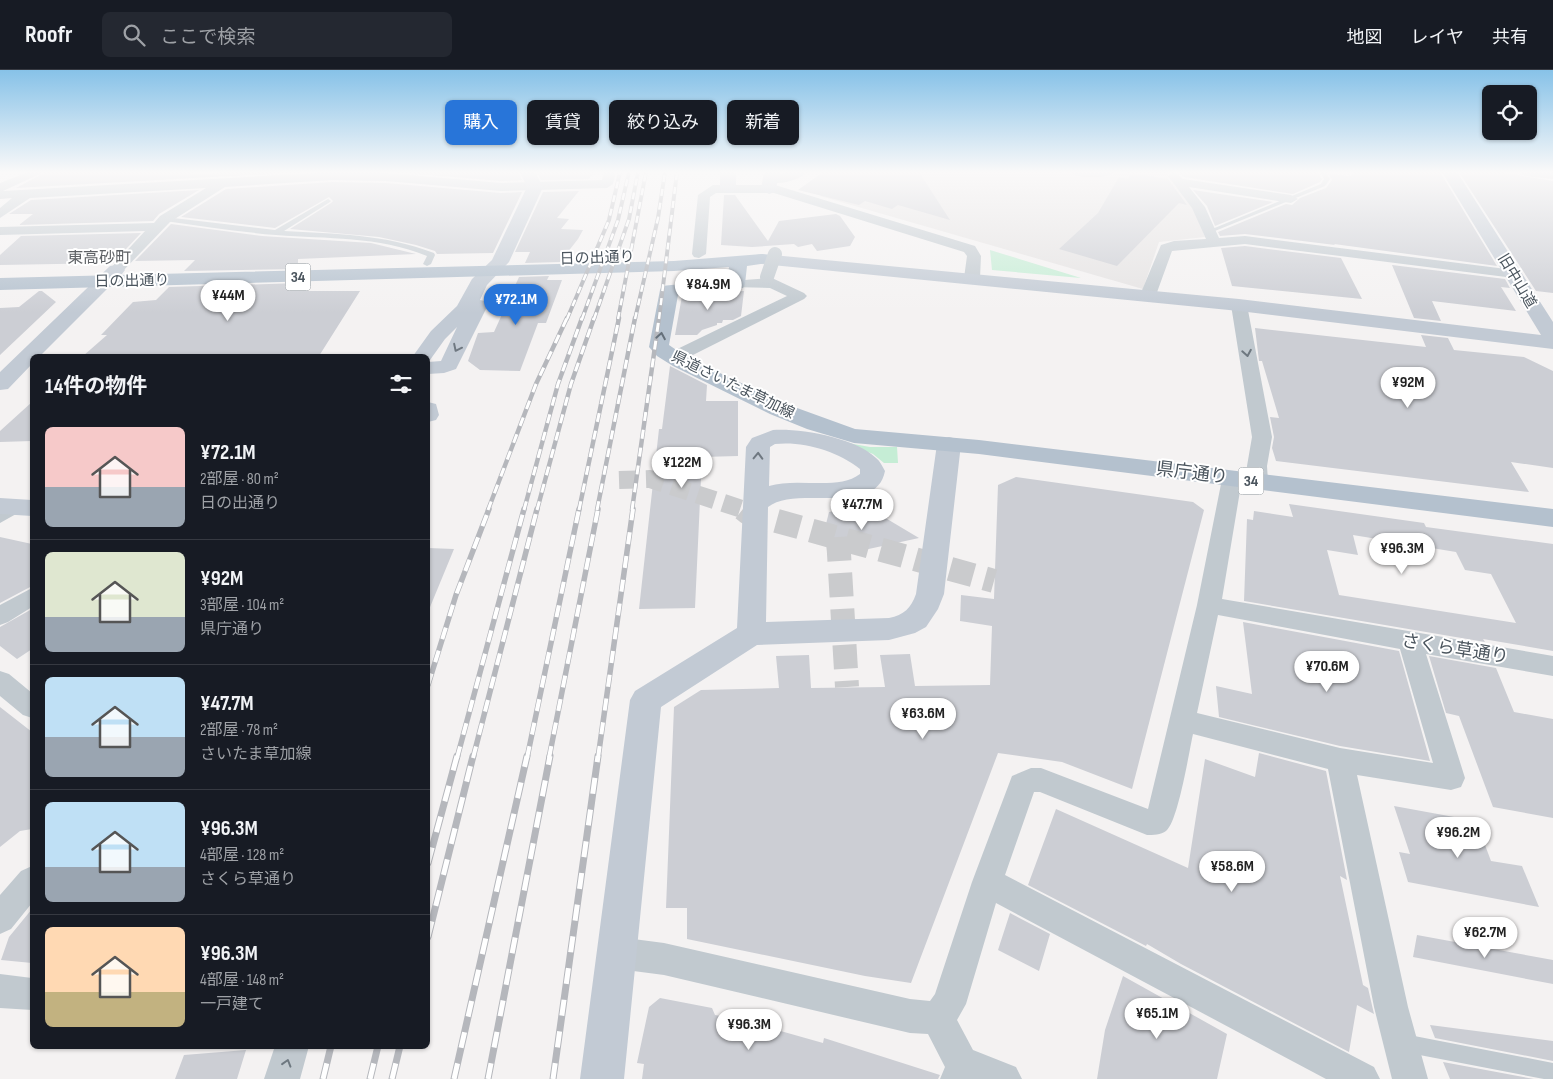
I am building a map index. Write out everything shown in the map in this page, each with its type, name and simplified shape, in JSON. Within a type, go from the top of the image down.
[{"type":"main road","name":"日の出通り","points":[[1,282],[427,264],[496,267],[699,254],[770,259]]},
{"type":"main road","name":"日の出通り","points":[[110,276],[496,267],[674,266],[770,259]]},
{"type":"main road","points":[[736,284],[739,262]]},
{"type":"main road","name":"県道さいたま草加線","points":[[736,284],[669,290],[659,347],[674,358],[783,410],[829,437]]},
{"type":"main road","name":"34","points":[[829,437],[868,437],[949,444]]},
{"type":"main road","name":"県庁通り","points":[[949,444],[1553,518]]},
{"type":"street","points":[[31,354],[167,219]]},
{"type":"street","points":[[430,368],[449,365],[496,267],[515,219]]},
{"type":"street","points":[[699,254],[702,219]]},
{"type":"street","points":[[884,219],[970,249],[974,256],[972,278]]},
{"type":"street","points":[[1204,219],[1212,237]]},
{"type":"street","name":"旧中山道","points":[[1480,219],[1553,338]]},
{"type":"street","points":[[0,231],[162,223]]},
{"type":"street","points":[[1148,296],[1166,248],[1212,237],[1514,274]]},
{"type":"street","points":[[770,259],[1239,305],[1553,342]]},
{"type":"street","points":[[424,354],[438,335],[465,309],[479,283],[496,267]]},
{"type":"street","points":[[674,358],[799,296],[772,283],[736,284]]},
{"type":"street","points":[[938,1018],[949,1004],[987,882],[1022,785],[1031,780],[1040,780],[1147,822],[1156,822],[1161,815],[1209,605],[1245,480],[1257,466],[1262,437],[1239,305]]},
{"type":"street","points":[[0,384],[30,355]]},
{"type":"street","points":[[751,634],[756,504],[760,443],[773,437],[829,437],[865,459],[872,467],[872,475],[866,483],[857,488],[780,491],[762,497],[756,504]]},
{"type":"street","points":[[602,1079],[646,700],[751,634],[889,629],[906,626],[919,618],[926,608],[930,594],[949,444]]},
{"type":"street","points":[[0,490],[17,506]]},
{"type":"street","points":[[0,616],[30,597]]},
{"type":"street","name":"さくら草通り","points":[[1209,605],[1334,629],[1553,666]]},
{"type":"street","points":[[1183,721],[1340,760],[1451,778],[1410,642]]},
{"type":"street","points":[[0,681],[30,705]]},
{"type":"street","points":[[1340,760],[1400,1042],[1410,1079]]},
{"type":"street","points":[[987,882],[1362,1079]]},
{"type":"street","points":[[0,918],[30,883]]},
{"type":"street","points":[[618,953],[664,959],[910,1016],[938,1018]]},
{"type":"street","points":[[0,991],[30,994]]},
{"type":"street","points":[[938,1018],[961,1074],[967,1067],[981,1069],[1004,1079]]},
{"type":"street","points":[[282,1079],[291,1049]]},
{"type":"lane","points":[[276,233],[299,219]]},
{"type":"lane","points":[[1212,237],[1249,219]]},
{"type":"lane","points":[[162,223],[276,233],[350,235],[386,239],[431,255],[427,264]]},
{"type":"lane","points":[[1400,1042],[1553,1072]]},
{"type":"shaded area","points":[[900,219],[1198,219],[1205,237],[1159,242],[1143,289]]},
{"type":"green space","points":[[990,250],[1081,278],[992,270]]},
{"type":"green space","points":[[842,442],[870,447],[897,447],[898,463],[884,463],[873,454]]},
{"type":"building","points":[[27,219],[155,219],[153,221],[19,225]]},
{"type":"building","points":[[199,219],[291,219],[275,228]]},
{"type":"building","points":[[306,219],[509,219],[493,253],[437,254],[435,251],[416,245],[379,237],[290,229]]},
{"type":"building","points":[[530,219],[569,219],[561,229],[583,230],[560,262],[525,263],[530,252],[515,252]]},
{"type":"building","points":[[723,219],[752,219],[768,241],[779,221],[842,219],[855,237],[850,246],[817,251],[812,244],[798,247],[794,244],[752,247],[721,245]]},
{"type":"building","points":[[1091,219],[1163,219],[1117,266],[1059,249]]},
{"type":"building","points":[[1212,219],[1232,219],[1215,226]]},
{"type":"building","points":[[1249,219],[1469,219],[1497,266],[1245,234],[1220,236],[1218,232]]},
{"type":"building","points":[[1489,219],[1553,219],[1553,293],[1536,291]]},
{"type":"building","points":[[171,224],[262,236],[371,243],[416,254],[298,259],[298,269],[184,271],[195,260],[135,261]]},
{"type":"building","points":[[141,233],[113,263],[0,265],[0,255],[21,236]]},
{"type":"building","points":[[1245,246],[1341,258],[1362,299],[1232,286],[1221,248]]},
{"type":"building","points":[[1392,265],[1505,279],[1510,288],[1501,287],[1516,311],[1432,301],[1441,321],[1414,318]]},
{"type":"building","points":[[549,276],[547,280],[562,280],[546,323],[538,323],[520,371],[480,370],[468,361],[478,333],[494,332],[519,277]]},
{"type":"building","points":[[299,283],[299,291],[360,291],[320,354],[85,354],[107,335],[101,335],[133,302],[156,300],[169,287]]},
{"type":"building","points":[[39,291],[42,291],[56,302],[0,355],[0,308],[19,307]]},
{"type":"building","points":[[744,291],[741,316],[733,320],[723,320],[722,323],[717,323],[717,325],[702,330],[697,335],[675,335],[682,296]]},
{"type":"building","points":[[1255,328],[1426,347],[1421,335],[1448,338],[1454,350],[1524,357],[1553,371],[1553,468],[1511,462],[1529,492],[1276,461],[1272,448],[1274,437],[1270,417],[1279,418],[1262,361],[1259,361]]},
{"type":"building","points":[[670,366],[707,385],[706,401],[738,401],[738,456],[702,457],[695,608],[639,609],[659,429],[662,429]]},
{"type":"building","points":[[30,404],[30,441],[0,442],[0,431]]},
{"type":"building","points":[[1016,477],[1193,502],[1204,510],[1132,789],[1062,762],[998,753],[911,983],[865,976],[687,939],[687,908],[666,908],[674,707],[701,690],[779,688],[776,656],[809,655],[811,688],[885,687],[880,655],[910,654],[915,686],[990,685],[992,626],[960,621],[961,595],[994,599],[998,485]]},
{"type":"building","points":[[1289,504],[1424,523],[1426,527],[1553,544],[1553,651],[1483,639],[1485,642],[1244,601],[1247,519],[1253,520],[1254,511],[1293,517]],"holes":[[[1353,535],[1456,552],[1465,570],[1491,574],[1516,623],[1339,595],[1327,550],[1358,555]]]},
{"type":"building","points":[[851,508],[872,510],[919,538],[864,550],[827,551],[825,528],[829,512]]},
{"type":"building","points":[[0,537],[30,544],[30,587],[0,603]]},
{"type":"building","points":[[430,548],[454,549],[430,607]]},
{"type":"building","points":[[30,610],[30,650],[17,659],[0,646],[0,627]]},
{"type":"building","points":[[1243,622],[1399,651],[1430,761],[1340,746],[1219,717],[1216,686],[1252,694]]},
{"type":"building","points":[[1429,656],[1496,668],[1514,712],[1553,719],[1553,818],[1493,807],[1459,716],[1446,713]]},
{"type":"building","points":[[0,707],[30,730],[30,829],[20,831],[0,847]]},
{"type":"building","points":[[1259,753],[1326,771],[1347,880],[1340,876],[1363,985],[1368,988],[1374,1014],[1357,1005],[1349,1052],[1181,964],[1147,944],[1146,946],[1028,885],[1056,809],[1188,868],[1205,759],[1255,777]]},
{"type":"building","points":[[1394,806],[1476,821],[1491,861],[1522,866],[1539,907],[1408,882],[1399,852],[1410,854]]},
{"type":"building","points":[[30,911],[30,963],[1,960],[9,937]]},
{"type":"building","points":[[1010,913],[1050,934],[1039,971],[998,950]]},
{"type":"building","points":[[1417,935],[1553,960],[1553,984],[1413,957]]},
{"type":"building","points":[[1123,976],[1227,1034],[1217,1079],[1097,1079],[1105,1030]]},
{"type":"building","points":[[660,998],[712,1008],[715,1015],[738,1019],[823,1043],[824,1038],[940,1075],[938,1079],[642,1079],[644,1064],[637,1063],[649,1007]]},
{"type":"building","points":[[1430,1025],[1553,1041],[1553,1061],[1435,1038]]},
{"type":"building","points":[[246,1050],[237,1079],[175,1079],[184,1055]]},
{"type":"building","points":[[1443,1062],[1534,1079],[1450,1079]]},
{"type":"tunnel","points":[[619,480],[650,479],[744,510]]},
{"type":"tunnel","points":[[744,510],[748,513],[838,538]]},
{"type":"tunnel","points":[[838,538],[994,581]]},
{"type":"tunnel","points":[[838,538],[847,687]]},
{"type":"railway","points":[[567,319],[609,219]]},
{"type":"railway","points":[[582,319],[618,219]]},
{"type":"railway","points":[[594,319],[629,219]]},
{"type":"railway","points":[[618,319],[637,219]]},
{"type":"railway","points":[[635,319],[658,219]]},
{"type":"railway","points":[[659,319],[671,219]]},
{"type":"railway","points":[[488,510],[536,384],[567,318]]},
{"type":"railway","points":[[524,510],[558,384],[582,318]]},
{"type":"railway","points":[[537,510],[571,384],[594,318]]},
{"type":"railway","points":[[579,510],[619,318]]},
{"type":"railway","points":[[597,510],[635,318]]},
{"type":"railway","points":[[632,510],[659,318]]},
{"type":"railway","points":[[430,679],[456,595],[489,509]]},
{"type":"railway","points":[[457,758],[524,509]]},
{"type":"railway","points":[[473,758],[537,509]]},
{"type":"railway","points":[[527,758],[579,509]]},
{"type":"railway","points":[[549,758],[598,509]]},
{"type":"railway","points":[[598,758],[633,509]]},
{"type":"railway","points":[[430,856],[457,756]]},
{"type":"railway","points":[[430,929],[473,756]]},
{"type":"railway","points":[[454,1079],[527,756]]},
{"type":"railway","points":[[488,1079],[550,756]]},
{"type":"railway","points":[[553,1079],[598,756]]},
{"type":"railway","points":[[323,1079],[330,1049]]},
{"type":"railway","points":[[370,1079],[377,1049]]},
{"type":"railway","points":[[392,1079],[399,1049]]},
{"type":"district","name":"東高砂町","points":[[99,258]]}]
